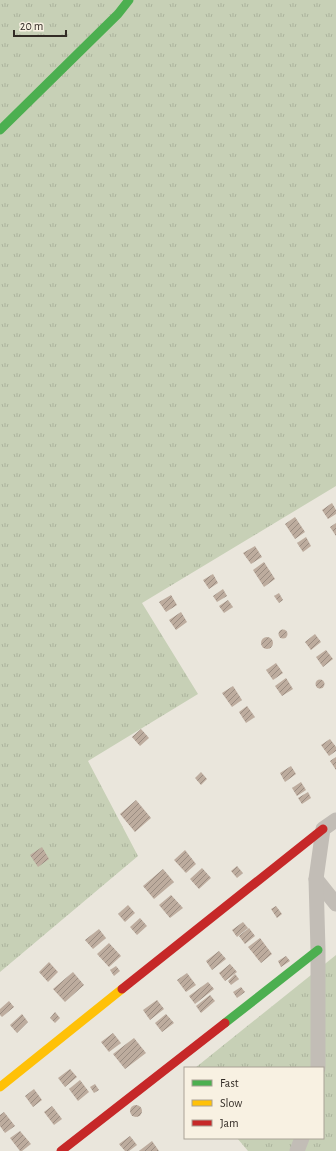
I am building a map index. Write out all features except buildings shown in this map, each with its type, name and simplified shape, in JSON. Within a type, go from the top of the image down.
[{"type":"street","points":[[0,130],[118,14],[128,0]]},
{"type":"street","points":[[0,1087],[336,820]]},
{"type":"street","points":[[318,1067],[318,950],[316,879],[323,830]]},
{"type":"street","points":[[316,879],[336,904]]},
{"type":"street","points":[[61,1151],[318,950]]},
{"type":"street","points":[[297,1151],[302,1139]]},
{"type":"green space","points":[[0,0],[336,0],[336,486],[142,603],[198,694],[88,761],[138,856],[0,972]]},
{"type":"green space","points":[[336,955],[336,1151],[248,1151],[238,1139],[324,1139],[324,1067],[196,1067]]},
{"type":"traffic: fast","points":[[0,130],[118,14],[129,0]]},
{"type":"traffic: fast","points":[[225,1023],[318,950]]},
{"type":"traffic: slow","points":[[0,1087],[122,989]]},
{"type":"traffic: jam","points":[[122,989],[323,829]]},
{"type":"traffic: jam","points":[[61,1151],[225,1023]]}]
